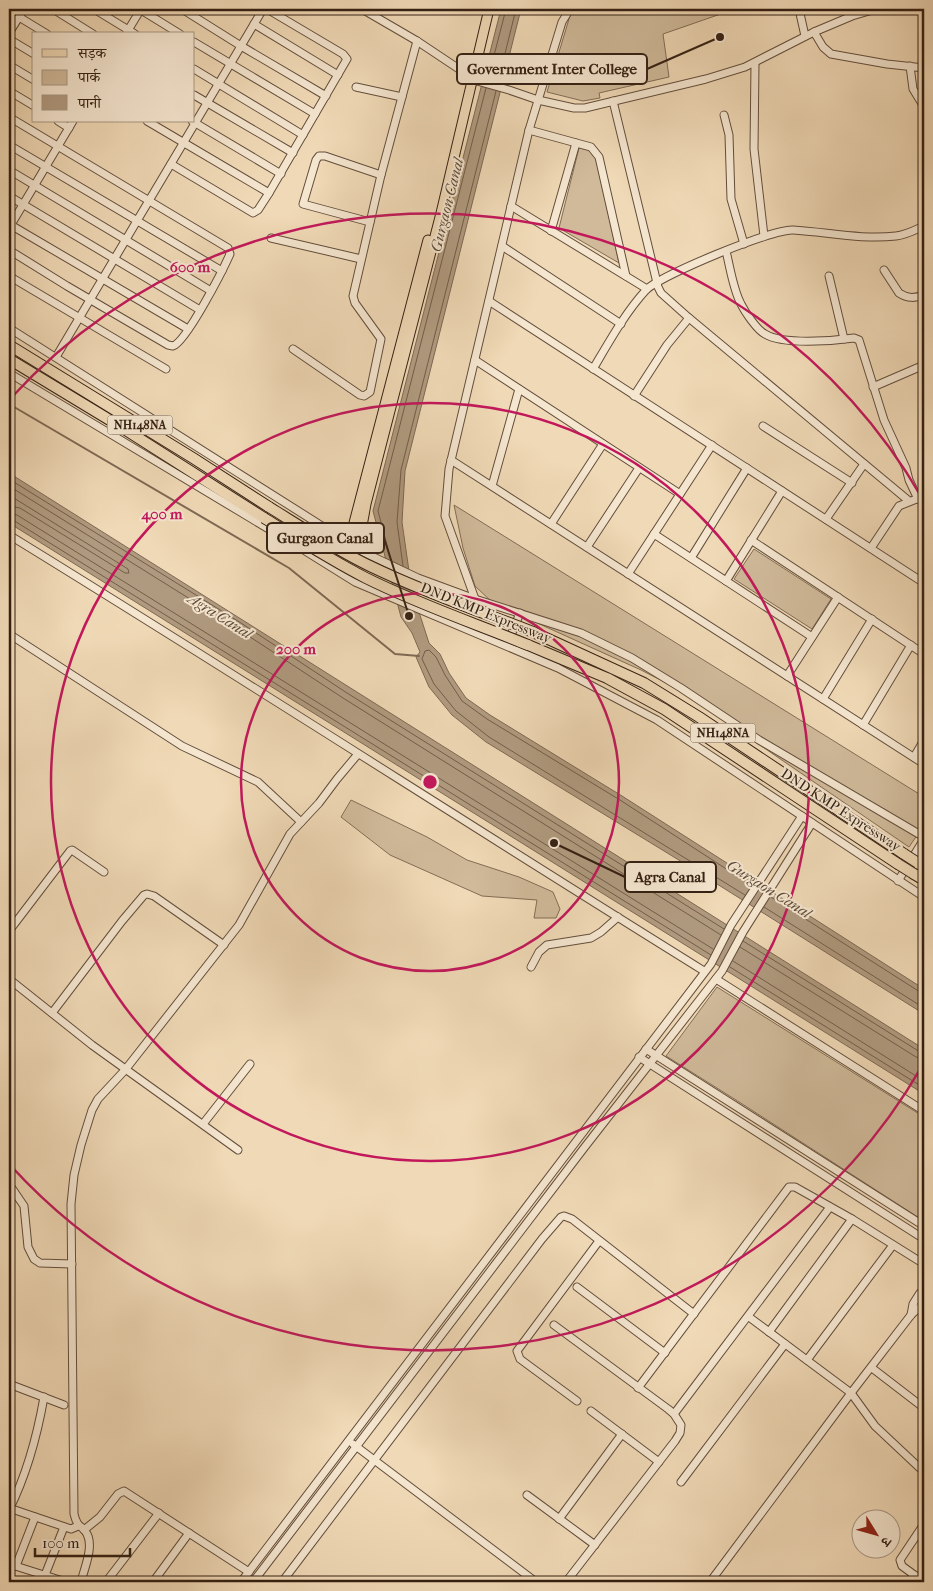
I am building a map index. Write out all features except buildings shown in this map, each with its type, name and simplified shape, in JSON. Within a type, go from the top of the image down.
[{"type":"highway","name":"DND KMP Expressway","points":[[9,346],[193,458],[323,541],[371,567],[532,632],[644,683],[699,717],[921,865]]},
{"type":"highway","name":"DND KMP Expressway","points":[[9,359],[118,425],[317,552],[405,596],[607,678],[664,709],[924,880]]},
{"type":"main road","points":[[358,548],[366,504],[474,79],[483,9]]},
{"type":"main road","points":[[483,19],[489,9]]},
{"type":"main road","points":[[350,542],[474,79]]},
{"type":"street","points":[[9,33],[24,9]]},
{"type":"street","points":[[53,9],[90,32]]},
{"type":"street","points":[[94,9],[130,32],[141,9],[177,32]]},
{"type":"street","points":[[182,9],[326,96]]},
{"type":"street","points":[[195,119],[207,103],[263,9]]},
{"type":"street","points":[[171,164],[253,213],[258,210],[281,174],[346,61],[345,56],[267,9]]},
{"type":"street","points":[[362,9],[417,41],[474,79],[538,100],[574,108],[585,108],[719,75],[755,62],[805,36],[852,16],[876,9]]},
{"type":"street","points":[[474,599],[445,516],[449,469],[530,130],[562,22],[570,9]]},
{"type":"street","points":[[799,9],[805,36]]},
{"type":"street","points":[[19,17],[44,32]]},
{"type":"street","points":[[254,24],[338,75]]},
{"type":"street","points":[[814,32],[827,52],[832,54],[887,64],[924,68]]},
{"type":"street","points":[[9,39],[32,53]]},
{"type":"street","points":[[293,350],[360,396],[368,395],[374,378],[381,339],[353,299],[381,175],[417,41]]},
{"type":"street","points":[[195,43],[315,114]]},
{"type":"street","points":[[755,62],[754,149],[764,236]]},
{"type":"street","points":[[9,65],[32,79]]},
{"type":"street","points":[[910,66],[913,89],[924,107]]},
{"type":"street","points":[[195,70],[303,135]]},
{"type":"street","points":[[356,87],[402,97]]},
{"type":"street","points":[[9,91],[32,105]]},
{"type":"street","points":[[195,96],[293,153]]},
{"type":"street","points":[[613,101],[656,282],[661,293],[909,501]]},
{"type":"street","points":[[724,115],[729,134],[731,199],[744,244]]},
{"type":"street","points":[[9,118],[149,200],[230,250],[230,254],[211,291],[188,329],[177,344],[171,346],[9,250]]},
{"type":"street","points":[[149,122],[269,193]]},
{"type":"street","points":[[56,357],[171,164],[193,122],[281,174]]},
{"type":"street","points":[[71,125],[9,226],[188,329]]},
{"type":"street","points":[[530,130],[591,147],[600,157],[626,276]]},
{"type":"street","points":[[551,231],[576,143]]},
{"type":"street","points":[[9,145],[222,271]]},
{"type":"street","points":[[370,222],[303,204],[316,160],[319,156],[381,175]]},
{"type":"street","points":[[9,170],[211,291]]},
{"type":"street","points":[[9,196],[200,310]]},
{"type":"street","points":[[511,206],[647,289]]},
{"type":"street","points":[[593,369],[621,324],[647,289],[656,282],[726,251],[764,236],[790,230],[897,236],[924,226]]},
{"type":"street","points":[[271,238],[361,259]]},
{"type":"street","points":[[502,246],[621,324]]},
{"type":"street","points":[[726,251],[740,303],[764,334],[776,338],[816,341],[856,339],[861,343],[884,420],[906,468],[909,480],[921,498],[901,504],[871,548]]},
{"type":"street","points":[[884,270],[899,293],[912,298],[924,295]]},
{"type":"street","points":[[9,276],[166,369]]},
{"type":"street","points":[[829,276],[844,340]]},
{"type":"street","points":[[489,302],[924,583]]},
{"type":"street","points":[[634,396],[667,345],[689,318]]},
{"type":"street","points":[[9,328],[383,562],[474,599],[581,633],[632,658],[681,688],[758,740],[924,838],[898,881]]},
{"type":"street","points":[[475,360],[680,494]]},
{"type":"street","points":[[873,386],[924,365]]},
{"type":"street","points":[[9,373],[355,582],[391,599],[558,668],[657,720],[924,897]]},
{"type":"street","points":[[492,486],[519,389]]},
{"type":"street","points":[[763,426],[852,483]]},
{"type":"street","points":[[551,524],[603,444]]},
{"type":"street","points":[[628,574],[712,445]]},
{"type":"street","points":[[451,460],[924,764]]},
{"type":"street","points":[[826,519],[864,464]]},
{"type":"street","points":[[587,547],[639,468]]},
{"type":"street","points":[[691,558],[747,468]]},
{"type":"street","points":[[726,581],[782,491]]},
{"type":"street","points":[[302,549],[318,522]]},
{"type":"street","points":[[654,534],[812,637]]},
{"type":"street","points":[[9,535],[704,972]]},
{"type":"street","points":[[752,540],[924,654]]},
{"type":"street","points":[[787,676],[838,597]]},
{"type":"street","points":[[506,645],[520,613]]},
{"type":"street","points":[[823,699],[872,620]]},
{"type":"street","points":[[9,634],[182,746],[258,782],[301,822]]},
{"type":"street","points":[[862,725],[911,645]]},
{"type":"street","points":[[914,758],[924,740]]},
{"type":"street","points":[[81,1582],[89,1543],[88,1536],[81,1529],[74,1514],[71,1204],[74,1175],[92,1110],[98,1099],[125,1070],[239,925],[290,834],[320,803],[358,754]]},
{"type":"street","points":[[241,1582],[711,964],[742,908],[802,816]]},
{"type":"street","points":[[252,1582],[722,971],[743,932],[812,823]]},
{"type":"street","points":[[9,931],[70,851],[72,850],[79,854],[104,872]]},
{"type":"street","points":[[52,1013],[144,895],[154,896],[224,945]]},
{"type":"street","points":[[531,967],[539,952],[547,945],[591,938],[618,918]]},
{"type":"street","points":[[9,979],[125,1070],[238,1150]]},
{"type":"street","points":[[716,979],[924,1111]]},
{"type":"street","points":[[646,1049],[924,1226]]},
{"type":"street","points":[[639,1057],[924,1239]]},
{"type":"street","points":[[203,1124],[250,1064]]},
{"type":"street","points":[[9,1184],[24,1206],[28,1247],[34,1259],[40,1263],[72,1264]]},
{"type":"street","points":[[638,1388],[787,1189],[796,1187],[924,1264]]},
{"type":"street","points":[[674,1414],[749,1317],[830,1207]]},
{"type":"street","points":[[282,1582],[558,1220],[564,1216],[568,1217],[694,1314]]},
{"type":"street","points":[[769,1332],[852,1219]]},
{"type":"street","points":[[577,1401],[520,1358],[517,1352],[599,1241]]},
{"type":"street","points":[[807,1360],[893,1245]]},
{"type":"street","points":[[577,1287],[665,1353]]},
{"type":"street","points":[[911,1315],[913,1304],[920,1293]]},
{"type":"street","points":[[710,1582],[851,1392],[872,1368],[911,1315],[924,1303]]},
{"type":"street","points":[[749,1317],[851,1392],[875,1426],[924,1472]]},
{"type":"street","points":[[554,1325],[674,1414],[681,1425],[680,1433],[660,1462],[566,1582]]},
{"type":"street","points":[[681,1482],[785,1344]]},
{"type":"street","points":[[872,1368],[924,1406]]},
{"type":"street","points":[[9,1384],[64,1405]]},
{"type":"street","points":[[44,1397],[31,1455],[9,1509],[71,1529],[81,1529],[94,1523],[121,1492],[129,1493],[249,1572]]},
{"type":"street","points":[[592,1411],[660,1462]]},
{"type":"street","points":[[559,1519],[622,1434]]},
{"type":"street","points":[[349,1440],[536,1582]]},
{"type":"street","points":[[527,1495],[595,1546]]},
{"type":"street","points":[[106,1582],[158,1513]]},
{"type":"street","points":[[35,1516],[12,1565],[66,1582]]},
{"type":"street","points":[[924,1524],[900,1560],[902,1566],[924,1582]]},
{"type":"street","points":[[45,1575],[64,1527]]},
{"type":"street","points":[[153,1582],[189,1533]]},
{"type":"street","points":[[908,1582],[914,1575]]},
{"type":"green space","points":[[572,9],[735,9],[663,34],[669,77],[599,93],[600,98],[583,101],[547,92]]},
{"type":"green space","points":[[579,148],[595,152],[619,263],[559,228]]},
{"type":"green space","points":[[454,505],[924,797],[924,825],[909,847],[678,689],[641,670],[493,603],[475,586],[463,548]]},
{"type":"green space","points":[[754,549],[831,599],[812,629],[734,579]]},
{"type":"green space","points":[[351,800],[427,837],[467,860],[519,877],[553,892],[560,909],[556,918],[534,918],[537,900],[482,896],[390,855],[341,817]]},
{"type":"green space","points":[[717,987],[924,1117],[924,1221],[666,1056]]},
{"type":"water","points":[[501,9],[521,9],[405,471],[402,522],[409,571],[417,606],[429,643],[440,654],[449,673],[466,698],[924,989],[924,1014],[486,742],[452,715],[429,687],[416,657],[420,652],[412,633],[401,617],[373,511]]},
{"type":"water","points":[[9,473],[924,1049],[924,1094],[9,523]]},
{"type":"waterway","points":[[9,404],[289,568],[395,654],[419,656]]},
{"type":"place","name":"Government Inter College","points":[[720,37]]},
{"type":"place","name":"Gurgaon Canal","points":[[409,616]]},
{"type":"place","name":"Agra Canal","points":[[554,843]]}]
